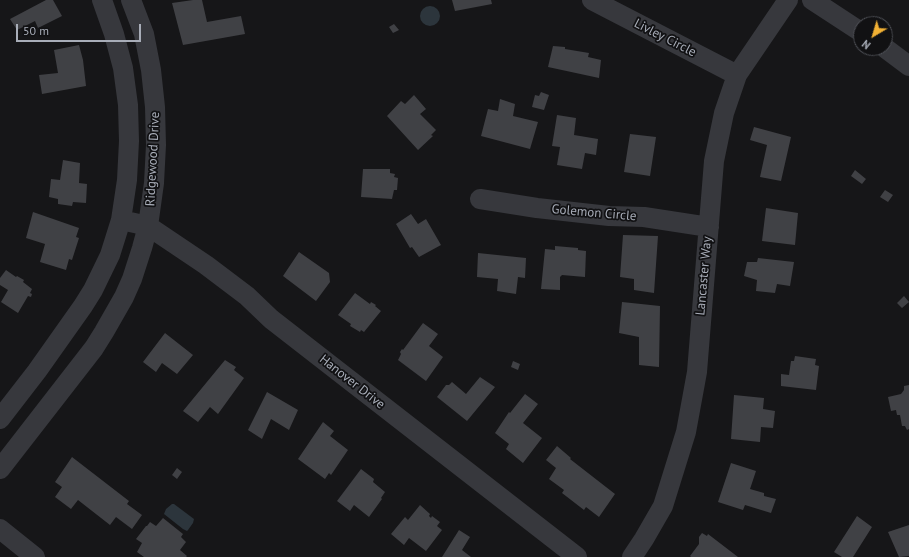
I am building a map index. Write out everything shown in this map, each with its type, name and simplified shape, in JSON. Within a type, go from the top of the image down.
[{"type":"street","name":"Ridgewood Drive","points":[[0,419],[74,319],[93,290],[110,255],[121,220],[127,180],[129,141],[128,105],[120,54],[102,0]]},
{"type":"street","name":"Ridgewood Drive","points":[[0,469],[94,348],[104,332],[132,279],[148,226],[154,183],[156,145],[155,107],[152,70],[144,34],[131,0]]},
{"type":"street","name":"Livley Circle","points":[[592,0],[737,75]]},
{"type":"street","name":"Lancaster Way","points":[[632,557],[663,506],[686,432],[696,372],[714,161],[724,113],[737,75],[788,0]]},
{"type":"street","points":[[812,0],[853,27]]},
{"type":"street","points":[[893,54],[909,66]]},
{"type":"street","name":"Golemon Circle","points":[[480,199],[537,208],[609,216],[644,217],[709,227]]},
{"type":"street","name":"Hanover Drive","points":[[121,220],[148,226],[206,265],[247,296],[271,319],[507,501],[577,557]]},
{"type":"street","points":[[0,529],[35,557]]},
{"type":"shaded area","points":[[426,6],[434,6],[440,12],[440,20],[434,26],[426,26],[420,20],[420,12]]},
{"type":"shaded area","points":[[172,504],[194,519],[187,531],[164,514],[166,509]]},
{"type":"building","points":[[46,0],[53,0],[62,16],[38,28],[35,21],[17,30],[10,19]]},
{"type":"building","points":[[202,0],[207,22],[241,16],[245,34],[183,45],[172,3]]},
{"type":"building","points":[[452,0],[491,0],[492,4],[455,11]]},
{"type":"building","points":[[394,24],[399,30],[393,33],[389,27]]},
{"type":"building","points":[[79,45],[83,60],[86,86],[42,94],[39,75],[58,73],[54,50]]},
{"type":"building","points":[[553,46],[565,47],[565,49],[589,53],[588,57],[601,60],[599,78],[548,67]]},
{"type":"building","points":[[541,92],[549,95],[544,110],[532,107],[535,95],[539,96]]},
{"type":"building","points":[[414,95],[426,109],[420,114],[436,130],[431,135],[433,136],[418,150],[387,116],[401,101],[405,104]]},
{"type":"building","points":[[500,99],[515,104],[513,116],[538,122],[530,149],[481,136],[488,109],[498,111]]},
{"type":"building","points":[[557,115],[576,118],[574,135],[598,139],[596,155],[585,153],[582,169],[557,165],[560,147],[552,146]]},
{"type":"building","points":[[754,127],[791,137],[781,181],[760,177],[767,145],[750,140]]},
{"type":"building","points":[[630,134],[656,137],[650,176],[624,172]]},
{"type":"building","points":[[63,160],[80,163],[79,183],[87,184],[86,203],[73,202],[72,206],[58,204],[58,199],[49,197],[51,179],[60,180]]},
{"type":"building","points":[[363,169],[390,169],[390,173],[395,174],[394,177],[398,178],[397,190],[394,190],[392,199],[361,197]]},
{"type":"building","points":[[855,170],[866,179],[862,184],[851,176]]},
{"type":"building","points":[[885,190],[893,195],[888,202],[880,197]]},
{"type":"building","points":[[766,208],[798,213],[795,245],[762,241]]},
{"type":"building","points":[[33,212],[79,228],[76,237],[79,238],[72,260],[69,259],[66,270],[40,262],[45,244],[26,238]]},
{"type":"building","points":[[411,214],[418,224],[426,219],[441,245],[419,257],[412,247],[410,248],[396,224]]},
{"type":"building","points":[[623,235],[658,236],[654,293],[634,290],[634,279],[620,277]]},
{"type":"building","points":[[555,246],[578,248],[578,250],[586,251],[585,277],[562,275],[560,277],[560,290],[541,289],[545,249],[555,250]]},
{"type":"building","points":[[299,252],[329,273],[330,282],[316,301],[283,276]]},
{"type":"building","points":[[478,253],[526,258],[525,278],[518,277],[516,294],[497,291],[498,279],[477,277]]},
{"type":"building","points":[[758,258],[794,262],[790,286],[777,284],[775,293],[756,291],[757,280],[744,276],[747,262],[757,262]]},
{"type":"building","points":[[6,270],[16,277],[17,276],[24,280],[23,282],[32,289],[30,293],[32,294],[31,297],[28,296],[18,313],[1,302],[8,290],[0,285],[0,278]]},
{"type":"building","points":[[355,293],[370,304],[371,302],[376,305],[375,306],[381,311],[364,332],[361,330],[360,332],[350,326],[351,324],[338,315]]},
{"type":"building","points":[[904,296],[909,302],[902,308],[897,303]]},
{"type":"building","points":[[622,302],[660,306],[659,367],[639,365],[639,337],[619,333]]},
{"type":"building","points":[[423,323],[438,334],[429,346],[443,357],[426,381],[398,360],[402,349],[403,350]]},
{"type":"building","points":[[165,333],[193,355],[177,374],[162,363],[156,372],[143,362]]},
{"type":"building","points":[[795,356],[816,359],[815,365],[819,366],[816,390],[781,386],[781,374],[789,375],[791,361],[794,361]]},
{"type":"building","points":[[225,360],[236,367],[234,370],[244,378],[218,414],[210,407],[198,422],[183,411]]},
{"type":"building","points":[[513,361],[520,364],[518,370],[511,367]]},
{"type":"building","points":[[480,377],[495,387],[467,421],[437,397],[446,385],[449,385],[452,382],[466,394]]},
{"type":"building","points":[[909,385],[909,429],[907,430],[905,426],[902,426],[900,415],[897,415],[896,410],[891,411],[888,397],[901,394],[904,390],[904,386]]},
{"type":"building","points":[[267,392],[298,410],[289,430],[271,419],[262,439],[248,430]]},
{"type":"building","points":[[525,394],[538,404],[523,423],[542,438],[523,463],[506,449],[509,444],[495,433],[509,412],[510,413]]},
{"type":"building","points":[[734,395],[764,398],[763,409],[775,411],[773,428],[761,427],[760,442],[731,439]]},
{"type":"building","points":[[323,422],[334,431],[330,436],[348,450],[331,475],[329,473],[325,479],[298,459]]},
{"type":"building","points":[[557,446],[571,458],[570,459],[615,494],[599,517],[586,507],[584,510],[562,493],[564,490],[549,479],[556,468],[546,460]]},
{"type":"building","points":[[72,457],[129,501],[127,504],[142,515],[132,529],[116,517],[110,525],[78,500],[71,509],[55,497],[62,487],[55,482]]},
{"type":"building","points":[[731,463],[756,471],[750,489],[764,493],[764,496],[776,499],[771,513],[745,505],[743,510],[718,502]]},
{"type":"building","points":[[177,468],[182,472],[177,479],[172,475]]},
{"type":"building","points":[[361,469],[374,479],[373,482],[385,492],[381,498],[382,499],[369,517],[354,505],[350,511],[337,501]]},
{"type":"building","points":[[420,505],[430,514],[429,516],[431,518],[432,516],[440,522],[437,526],[442,530],[426,551],[409,538],[404,545],[391,534],[405,517],[408,520]]},
{"type":"building","points":[[857,516],[872,527],[853,557],[842,557],[834,552]]},
{"type":"building","points":[[163,518],[183,534],[181,537],[186,542],[180,550],[187,556],[186,557],[144,557],[137,552],[142,543],[136,539],[150,522],[156,526]]},
{"type":"building","points":[[909,525],[909,556],[899,557],[888,532]]},
{"type":"building","points":[[459,530],[470,537],[462,550],[471,557],[442,557]]},
{"type":"building","points":[[702,533],[707,536],[708,534],[738,557],[691,557],[690,556],[699,544],[699,537]]}]
